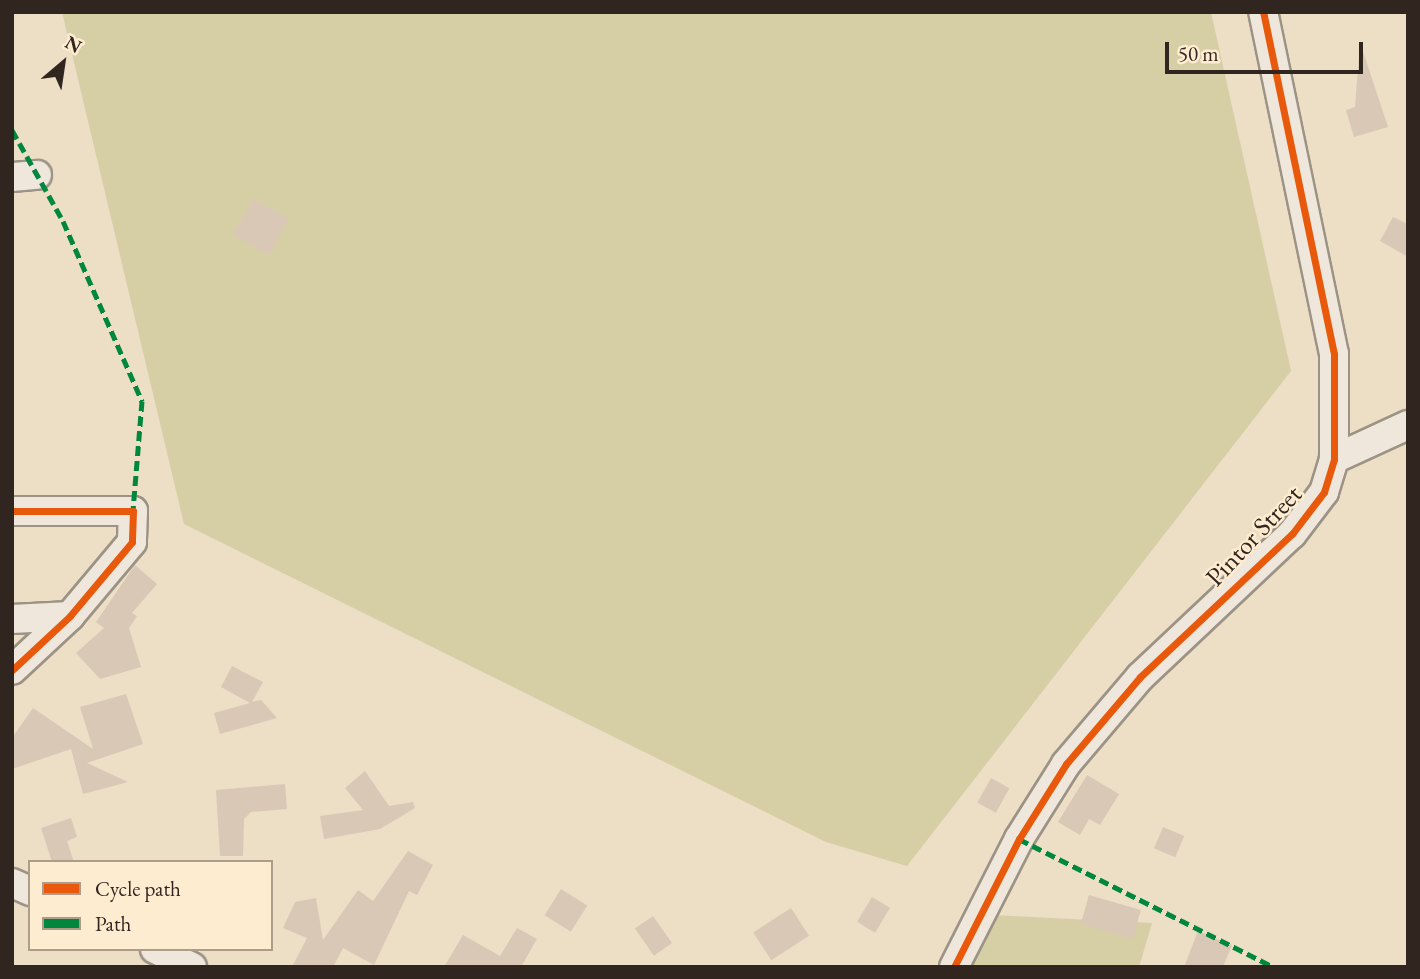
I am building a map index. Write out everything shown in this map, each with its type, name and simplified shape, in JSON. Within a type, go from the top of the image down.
[{"type":"street","name":"Pintor Street","points":[[954,967],[1012,850],[1066,764],[1140,677],[1292,534],[1324,492],[1334,459],[1337,411],[1327,306],[1263,12]]},
{"type":"street","points":[[1334,459],[1408,425]]},
{"type":"street","points":[[12,511],[133,512],[132,542],[70,616],[12,670]]},
{"type":"street","points":[[12,619],[70,616]]},
{"type":"street","points":[[12,883],[28,890]]},
{"type":"street","points":[[159,951],[192,967]]},
{"type":"shaded area","points":[[62,12],[1211,12],[1291,371],[907,866],[826,842],[184,524]]},
{"type":"shaded area","points":[[993,915],[1152,923],[1139,967],[968,967]]},
{"type":"building","points":[[1360,42],[1388,127],[1354,137],[1346,110],[1355,107]]},
{"type":"building","points":[[253,199],[289,219],[269,255],[233,235]]},
{"type":"building","points":[[1393,217],[1408,224],[1408,257],[1380,241]]},
{"type":"building","points":[[135,565],[157,584],[132,613],[137,616],[129,628],[141,667],[100,679],[76,653],[104,628],[96,622]]},
{"type":"building","points":[[232,666],[263,682],[252,702],[261,700],[277,718],[220,734],[214,713],[250,703],[221,687]]},
{"type":"building","points":[[126,694],[143,744],[87,763],[128,782],[83,794],[71,749],[12,769],[12,738],[33,708],[93,749],[80,707]]},
{"type":"building","points":[[365,771],[389,806],[413,802],[415,808],[380,829],[324,839],[320,816],[363,810],[345,788]]},
{"type":"building","points":[[1087,775],[1119,794],[1100,825],[1089,819],[1080,835],[1058,822]]},
{"type":"building","points":[[991,778],[1009,788],[996,813],[977,802]]},
{"type":"building","points":[[285,784],[287,809],[251,812],[244,819],[243,856],[220,856],[216,790]]},
{"type":"building","points":[[71,818],[77,837],[67,841],[73,860],[51,860],[41,828]]},
{"type":"building","points":[[1163,827],[1184,836],[1175,857],[1154,848]]},
{"type":"building","points":[[408,851],[433,865],[417,895],[409,891],[374,965],[343,948],[333,967],[292,967],[307,938],[283,928],[295,902],[316,898],[323,940],[358,890],[373,901]]},
{"type":"building","points":[[561,889],[587,905],[571,932],[545,915]]},
{"type":"building","points":[[1089,895],[1141,910],[1133,939],[1081,924]]},
{"type":"building","points":[[872,897],[890,908],[875,933],[857,922]]},
{"type":"building","points":[[791,908],[809,936],[771,960],[753,933]]},
{"type":"building","points":[[653,916],[672,943],[654,956],[635,929]]},
{"type":"building","points":[[517,928],[537,939],[521,967],[444,967],[463,935],[500,956]]},
{"type":"building","points":[[1198,931],[1232,945],[1223,967],[1184,967]]},
{"type":"marked path","points":[[12,130],[63,221],[142,401],[133,511]]},
{"type":"marked path","points":[[1019,839],[1274,967]]},
{"type":"cycle path","points":[[954,967],[1019,839],[1066,764],[1140,677],[1292,534],[1324,492],[1334,459],[1334,354],[1263,12]]},
{"type":"cycle path","points":[[12,511],[133,511],[132,542],[70,616],[12,670]]}]
